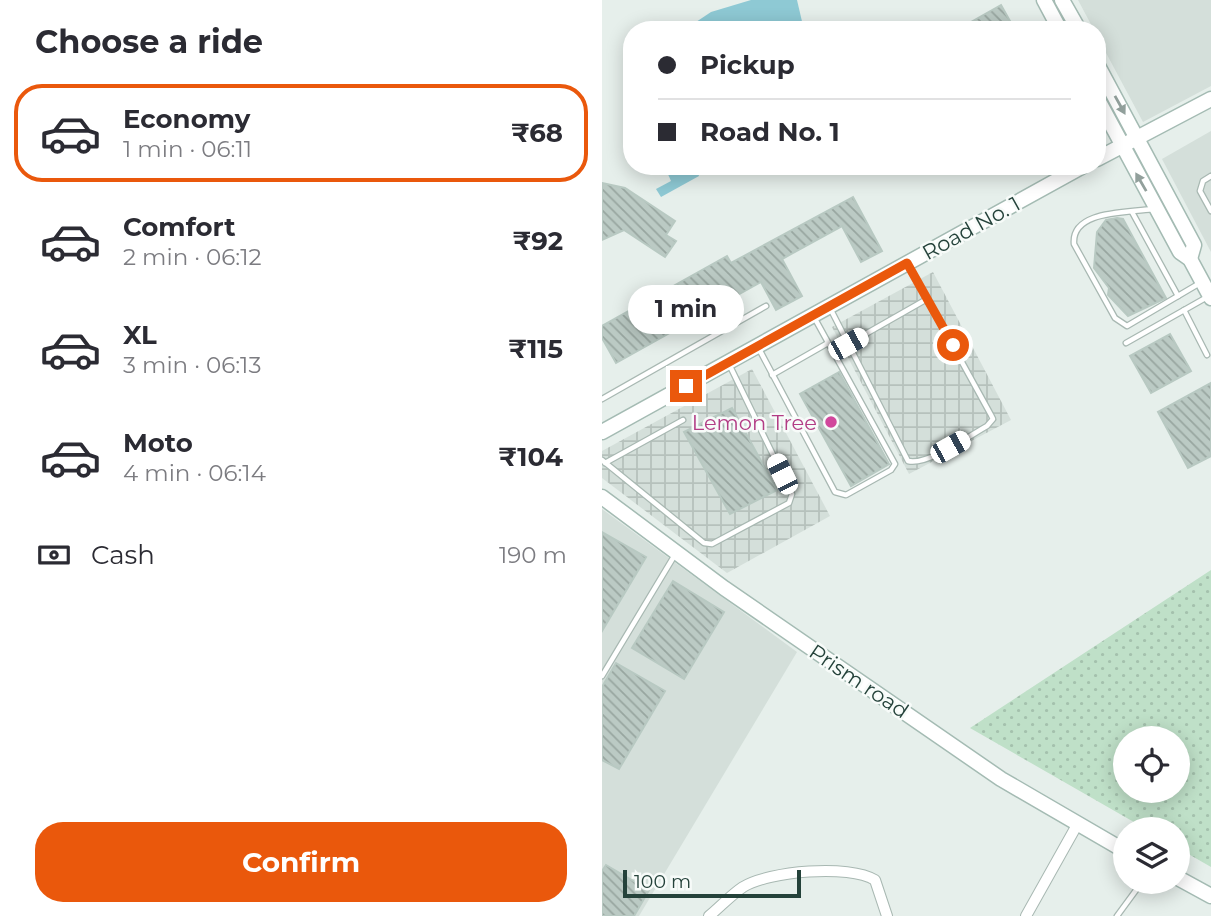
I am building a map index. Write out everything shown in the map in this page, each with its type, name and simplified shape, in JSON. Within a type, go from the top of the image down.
[{"type":"street","points":[[1044,0],[1055,21]]},
{"type":"street","points":[[1062,0],[1074,21]]},
{"type":"street","points":[[1106,80],[1194,245],[1190,259]]},
{"type":"street","points":[[1106,154],[1211,99]]},
{"type":"street","points":[[1106,116],[1180,252],[1190,259],[1210,297]]},
{"type":"street","name":"Road No. 1","points":[[602,432],[1067,175]]},
{"type":"street","name":"Prism road","points":[[602,497],[676,552],[1001,779],[1113,844]]},
{"type":"street","points":[[1026,916],[1077,825]]},
{"type":"street","points":[[709,916],[742,888],[767,876],[849,871],[876,880],[887,916]]},
{"type":"street","points":[[1190,885],[1211,896]]},
{"type":"lane","points":[[1211,176],[1203,181],[1200,191],[1211,211]]},
{"type":"lane","points":[[1157,208],[1101,215],[1076,227],[1073,233],[1074,244],[1120,324],[1127,326],[1202,282]]},
{"type":"lane","points":[[1132,212],[1178,296]]},
{"type":"lane","points":[[830,307],[908,461],[918,463],[987,426],[993,419],[907,263]]},
{"type":"lane","points":[[1126,343],[1210,297]]},
{"type":"lane","points":[[848,344],[928,299]]},
{"type":"lane","points":[[602,398],[766,306]]},
{"type":"lane","points":[[1184,310],[1207,355]]},
{"type":"lane","points":[[758,347],[835,492],[846,495],[891,470],[895,464],[813,316]]},
{"type":"lane","points":[[772,375],[828,343]]},
{"type":"lane","points":[[683,420],[603,462],[704,543],[712,544],[789,503],[792,494],[728,362]]},
{"type":"lane","points":[[602,676],[676,552]]},
{"type":"lane","points":[[1117,916],[1133,894]]},
{"type":"shaded area","points":[[1078,0],[1211,0],[1211,86],[1143,122],[1106,53],[1106,21],[1089,21]]},
{"type":"shaded area","points":[[1211,131],[1211,252],[1162,159]]},
{"type":"shaded area","points":[[933,272],[1011,420],[909,474],[832,327]]},
{"type":"shaded area","points":[[752,369],[830,516],[727,573],[602,478],[602,451]]},
{"type":"shaded area","points":[[602,509],[797,652],[639,916],[602,916]]},
{"type":"green space","points":[[1211,570],[1211,867],[1190,855],[1190,817],[1125,817],[970,728]]},
{"type":"water","points":[[751,0],[797,0],[802,21],[698,21],[711,12]]},
{"type":"water","points":[[668,175],[699,176],[661,197],[656,189],[671,181]]},
{"type":"building","points":[[1001,5],[1010,21],[973,21]]},
{"type":"building","points":[[602,183],[625,188],[675,221],[666,235],[676,241],[665,257],[624,230],[602,240]]},
{"type":"building","points":[[853,197],[882,251],[861,262],[842,226],[782,259],[802,296],[776,310],[761,282],[616,363],[602,338],[602,326],[727,256],[731,263]]},
{"type":"building","points":[[1123,219],[1166,298],[1128,316],[1108,295],[1109,288],[1094,268],[1097,232],[1106,220]]},
{"type":"building","points":[[1170,334],[1191,371],[1151,393],[1130,356]]},
{"type":"building","points":[[839,372],[889,464],[851,486],[800,394]]},
{"type":"building","points":[[1211,383],[1211,456],[1188,468],[1158,412]]},
{"type":"building","points":[[732,408],[777,490],[730,514],[684,432]]},
{"type":"building","points":[[602,532],[646,557],[602,631]]},
{"type":"building","points":[[673,581],[724,612],[684,679],[632,648]]},
{"type":"building","points":[[616,663],[665,691],[619,769],[602,760],[602,687]]},
{"type":"building","points":[[606,865],[649,890],[634,916],[602,916],[602,871]]},
{"type":"place","name":"Lemon Tree","points":[[831,422]]},
{"type":"route","points":[[686,386],[907,263],[953,345]]}]
